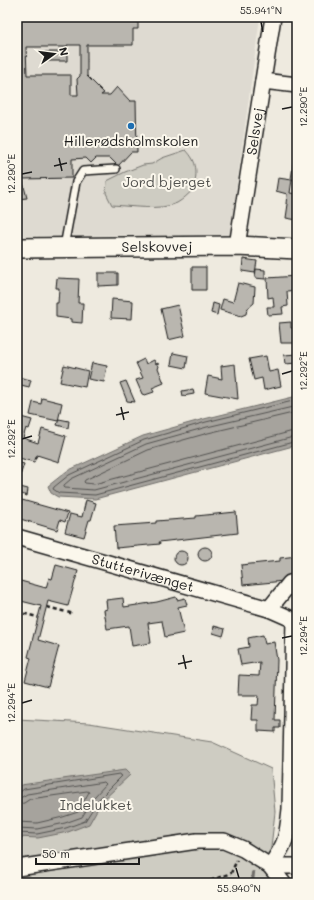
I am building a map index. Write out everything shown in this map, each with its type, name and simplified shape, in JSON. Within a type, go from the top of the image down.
[{"type":"street","name":"Selsvej","points":[[237,246],[273,17]]},
{"type":"street","points":[[263,81],[297,85]]},
{"type":"street","name":"Selskovvej","points":[[17,248],[237,246],[297,249]]},
{"type":"street","name":"Stutterivænget","points":[[17,537],[269,609],[296,620],[290,809],[287,836],[281,850],[270,866]]},
{"type":"street","points":[[269,609],[290,583],[297,582]]},
{"type":"street","points":[[17,868],[197,841],[224,841],[243,849],[270,866],[283,883]]},
{"type":"street","points":[[270,866],[297,866]]},
{"type":"lane","points":[[64,248],[76,182],[83,171],[116,169]]},
{"type":"path","points":[[47,607],[74,614]]},
{"type":"path","points":[[17,612],[38,617]]},
{"type":"path","points":[[204,883],[230,873],[243,849]]},
{"type":"shaded area","name":"Hillerødsholmskolen","points":[[17,17],[260,17],[230,235],[17,236]]},
{"type":"green space","name":"Jord bjerget","points":[[186,150],[195,163],[196,177],[194,189],[177,203],[162,207],[112,205],[106,193],[107,181],[125,172],[143,165],[152,164],[162,158]]},
{"type":"green space","name":"Indelukket","points":[[17,719],[89,723],[212,742],[271,769],[275,812],[269,865],[283,883],[17,883]]},
{"type":"water","points":[[297,396],[297,445],[95,499],[58,497],[51,493],[48,486],[67,471],[143,436]]},
{"type":"water","points":[[125,770],[130,775],[102,801],[89,824],[68,832],[38,838],[17,837],[17,791],[21,785]]},
{"type":"building","points":[[17,17],[133,17],[133,20],[138,19],[138,29],[133,29],[133,45],[87,45],[87,76],[104,93],[101,95],[110,95],[117,87],[130,101],[136,101],[137,152],[131,152],[118,166],[110,158],[96,158],[91,163],[86,158],[72,159],[72,178],[22,179],[27,198],[17,199]],"holes":[[[67,45],[80,45],[80,76],[77,79],[78,95],[71,95],[71,75],[27,75],[26,47],[67,47]]]},
{"type":"building","points":[[45,52],[67,52],[67,61],[45,61]]},
{"type":"building","points":[[294,159],[297,159],[297,180],[291,179]]},
{"type":"building","points":[[278,178],[292,180],[290,193],[297,194],[297,220],[286,218],[288,204],[286,204],[287,194],[276,191]]},
{"type":"building","points":[[243,259],[257,261],[255,273],[242,271]]},
{"type":"building","points":[[192,267],[206,267],[206,290],[192,290]]},
{"type":"building","points":[[256,269],[265,270],[265,279],[255,278]]},
{"type":"building","points":[[98,273],[118,273],[118,285],[98,286]]},
{"type":"building","points":[[297,276],[297,290],[287,291],[288,306],[282,307],[283,314],[268,315],[267,307],[274,307],[273,297],[268,298],[267,278]]},
{"type":"building","points":[[57,278],[79,279],[78,303],[83,303],[82,323],[71,322],[71,319],[56,317],[56,303],[58,303],[59,288],[56,288]]},
{"type":"building","points":[[238,283],[255,287],[254,303],[247,309],[246,314],[241,316],[220,310],[223,299],[233,302]]},
{"type":"building","points":[[112,299],[133,301],[132,319],[111,318]]},
{"type":"building","points":[[213,303],[219,305],[217,315],[211,313]]},
{"type":"building","points":[[178,305],[185,336],[168,340],[161,309]]},
{"type":"building","points":[[291,322],[291,328],[297,328],[297,343],[281,343],[279,323]]},
{"type":"building","points":[[173,353],[188,356],[186,368],[171,365]]},
{"type":"building","points":[[297,354],[297,363],[285,364],[284,355]]},
{"type":"building","points":[[266,356],[269,372],[278,370],[281,386],[264,390],[262,378],[254,380],[249,359]]},
{"type":"building","points":[[144,359],[146,364],[154,360],[156,364],[158,363],[158,368],[164,383],[152,388],[154,392],[145,395],[142,394],[136,380],[143,378],[136,363]]},
{"type":"building","points":[[92,363],[107,366],[104,382],[88,379]]},
{"type":"building","points":[[235,364],[238,399],[205,393],[208,376],[222,379],[221,366]]},
{"type":"building","points":[[64,365],[88,371],[85,387],[60,382]]},
{"type":"building","points":[[18,377],[31,380],[29,387],[17,384]]},
{"type":"building","points":[[126,381],[135,402],[127,401],[120,383]]},
{"type":"building","points":[[193,389],[194,394],[183,396],[182,391]]},
{"type":"building","points":[[42,398],[62,403],[58,421],[30,415],[33,402],[41,404]]},
{"type":"building","points":[[17,416],[32,420],[29,429],[26,428],[23,438],[38,443],[42,429],[66,436],[59,462],[37,455],[34,462],[19,458],[20,455],[17,454]]},
{"type":"building","points":[[59,419],[69,421],[68,428],[57,425]]},
{"type":"building","points":[[17,462],[24,464],[17,485]]},
{"type":"building","points":[[20,487],[28,489],[27,496],[19,493]]},
{"type":"building","points":[[22,500],[68,513],[65,522],[60,520],[57,530],[17,518]]},
{"type":"building","points":[[86,500],[96,503],[84,537],[65,532],[70,514],[82,517]]},
{"type":"building","points":[[236,512],[238,533],[159,542],[160,544],[116,548],[114,526],[156,523],[156,521],[196,518],[196,516]]},
{"type":"building","points":[[205,547],[210,549],[212,554],[210,559],[205,561],[200,559],[198,554],[200,549]]},
{"type":"building","points":[[181,551],[186,553],[188,558],[186,563],[181,565],[176,563],[174,558],[176,553]]},
{"type":"building","points":[[297,556],[297,577],[284,578],[284,581],[243,585],[241,565],[280,561],[280,558]]},
{"type":"building","points":[[56,565],[78,571],[68,606],[48,601],[38,640],[59,646],[48,687],[25,681],[31,658],[28,657],[41,606],[17,600],[17,580],[46,588],[49,578],[52,579]]},
{"type":"building","points":[[176,597],[177,600],[185,598],[187,605],[178,607],[184,633],[165,637],[162,621],[148,623],[151,643],[132,646],[129,626],[107,629],[104,610],[107,609],[106,600],[123,598],[124,607],[157,602]]},
{"type":"building","points":[[214,626],[225,629],[223,636],[213,633]]},
{"type":"building","points":[[263,635],[265,644],[274,642],[277,660],[275,720],[280,720],[280,728],[275,728],[275,732],[258,731],[258,720],[251,720],[252,705],[258,705],[259,695],[238,695],[239,675],[259,676],[260,662],[241,665],[238,649],[249,647],[248,638]]},
{"type":"waterway","points":[[252,883],[253,873]]},
{"type":"place","name":"Hillerødsholmskolen","points":[[131,126]]}]
